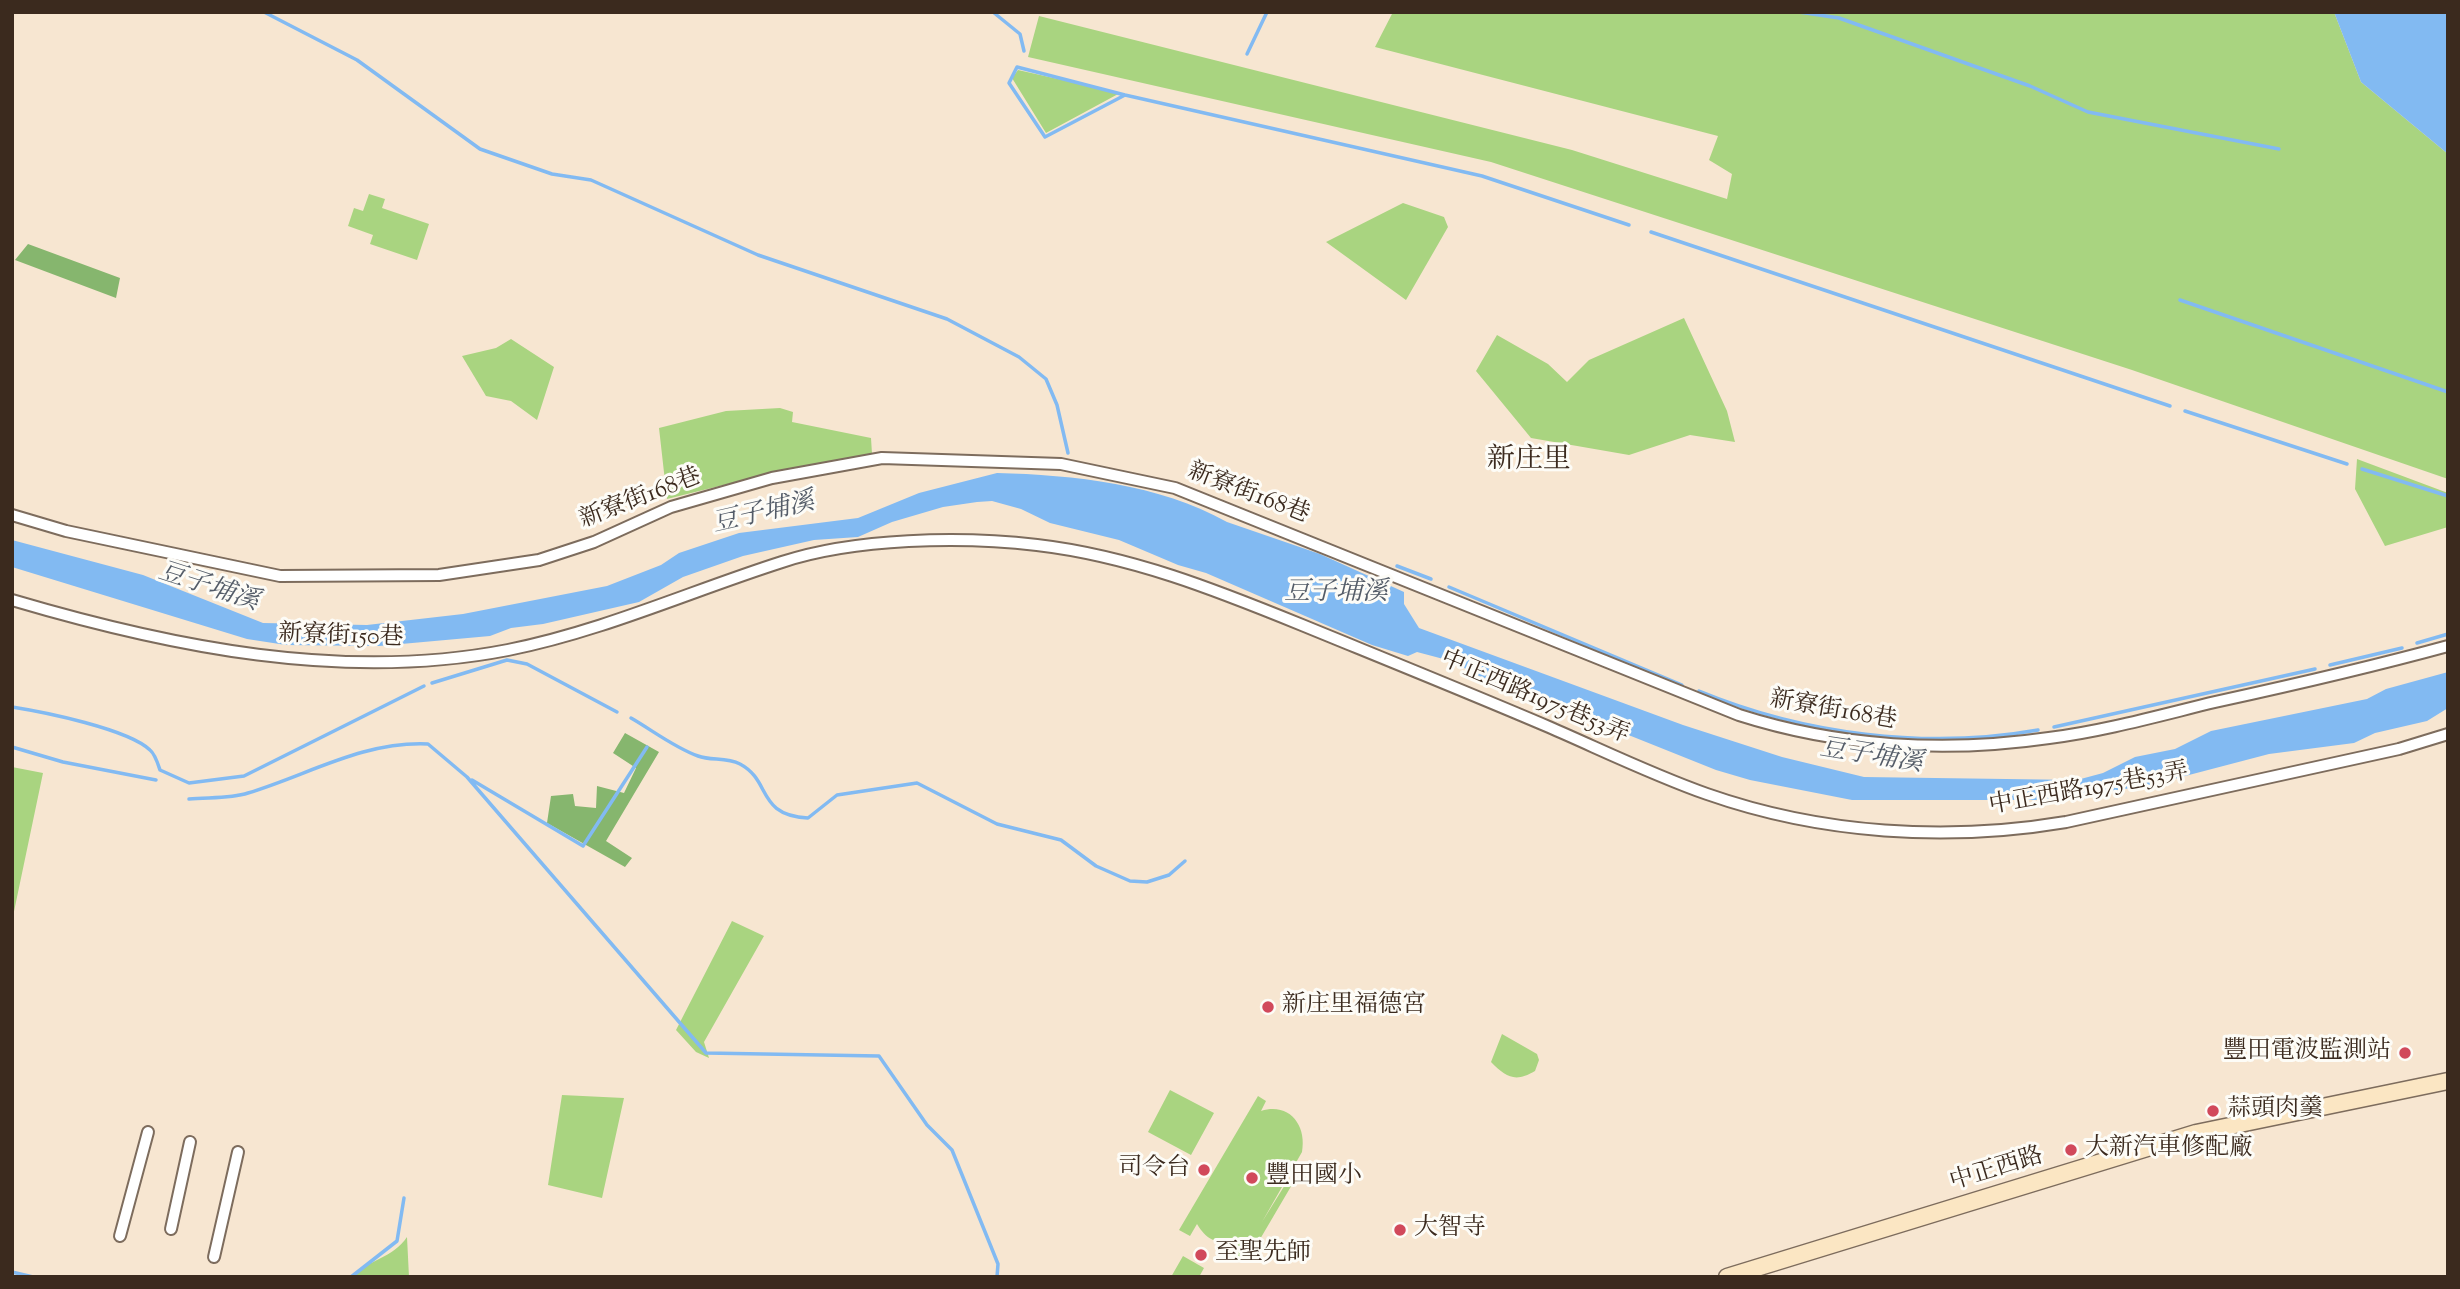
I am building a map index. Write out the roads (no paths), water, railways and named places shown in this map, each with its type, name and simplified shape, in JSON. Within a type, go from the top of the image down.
[{"type":"main road","name":"中正西路","points":[[1727,1277],[2196,1133],[2448,1081]]},
{"type":"street","name":"新寮街168巷","points":[[12,515],[66,531],[280,576],[439,575],[539,560],[594,542],[671,506],[772,478],[882,458],[1061,464],[1175,488],[1739,715],[1790,732],[1902,746],[1976,745],[2049,738],[2373,667],[2448,646]]},
{"type":"street","name":"中正西路1975巷53弄","points":[[667,604],[787,560],[873,545],[970,539],[1100,555],[1177,576],[1223,593],[1710,795],[1759,809],[1856,827],[1950,834],[2011,831],[2066,822],[2399,748],[2448,734]]},
{"type":"street","name":"新寮街150巷","points":[[12,600],[143,635],[270,657],[414,662],[506,650],[602,627],[667,604]]},
{"type":"street","points":[[120,1236],[148,1132]]},
{"type":"street","points":[[171,1229],[190,1142]]},
{"type":"street","points":[[214,1257],[238,1152]]},
{"type":"water","points":[[2334,12],[2446,12],[2448,154],[2361,82]]},
{"type":"water","name":"豆子埔溪","points":[[997,473],[1086,479],[1145,490],[1173,499],[1227,522],[1320,554],[1404,592],[1404,604],[1419,628],[1683,725],[1782,757],[1864,777],[2077,780],[2103,773],[2135,757],[2175,749],[2211,731],[2367,699],[2386,689],[2448,672],[2448,708],[2427,721],[2375,733],[2354,743],[2269,754],[2147,786],[2044,800],[1852,800],[1750,780],[1716,770],[1631,736],[1609,731],[1537,696],[1481,677],[1451,661],[1417,652],[1408,656],[1372,645],[1206,573],[1178,565],[1119,540],[1050,523],[1021,509],[992,501],[943,507],[892,522],[858,537],[814,540],[743,556],[683,577],[639,602],[543,624],[511,628],[490,636],[379,646],[286,645],[247,639],[12,567],[12,540],[143,575],[263,623],[367,625],[463,614],[607,586],[661,565],[679,553],[739,533],[858,518],[919,493]]},
{"type":"waterway","points":[[264,12],[357,60],[480,149],[552,174],[591,180],[758,255],[947,319],[1019,357],[1046,379],[1057,405],[1068,453]]},
{"type":"waterway","points":[[993,12],[1020,34],[1024,51]]},
{"type":"waterway","points":[[1247,54],[1267,12]]},
{"type":"waterway","points":[[1799,12],[1839,18],[2030,86],[2088,112],[2279,149]]},
{"type":"waterway","points":[[1125,95],[1045,137],[1009,83],[1017,67],[1125,95],[1482,176],[1629,225]]},
{"type":"waterway","points":[[1651,232],[2170,406]]},
{"type":"waterway","points":[[2180,300],[2448,392]]},
{"type":"waterway","points":[[2185,411],[2347,464]]},
{"type":"waterway","points":[[2362,469],[2448,496]]},
{"type":"waterway","points":[[1397,566],[1431,579]]},
{"type":"waterway","points":[[1449,587],[1682,685]]},
{"type":"waterway","points":[[2417,643],[2448,634]]},
{"type":"waterway","points":[[2330,665],[2402,648]]},
{"type":"waterway","points":[[432,683],[507,660],[527,664],[617,712]]},
{"type":"waterway","points":[[2054,727],[2315,669]]},
{"type":"waterway","points":[[12,707],[85,722],[124,735],[150,750],[160,770],[189,783],[244,776],[424,686]]},
{"type":"waterway","points":[[1699,691],[1780,718],[1822,728],[1866,734],[1952,738],[2038,730]]},
{"type":"waterway","points":[[631,718],[689,753],[740,764],[757,779],[772,804],[791,816],[808,818],[837,795],[917,783],[997,824],[1061,840],[1096,866],[1130,881],[1147,882],[1169,875],[1185,861]]},
{"type":"waterway","points":[[189,799],[241,795],[358,753],[428,744],[467,777],[706,1053],[879,1056],[927,1125],[952,1150],[998,1264],[997,1277]]},
{"type":"waterway","points":[[12,747],[63,762],[156,780]]},
{"type":"waterway","points":[[472,780],[583,846],[647,747]]},
{"type":"waterway","points":[[351,1277],[397,1241],[404,1198]]},
{"type":"waterway","points":[[12,1272],[33,1277]]},
{"type":"place","name":"新庄里福德宮","points":[[1268,1007]]},
{"type":"place","name":"豐田電波監測站","points":[[2405,1053]]},
{"type":"place","name":"蒜頭肉羹","points":[[2213,1111]]},
{"type":"place","name":"大新汽車修配廠","points":[[2071,1150]]},
{"type":"place","name":"司令台","points":[[1204,1170]]},
{"type":"place","name":"豐田國小","points":[[1252,1178]]},
{"type":"place","name":"大智寺","points":[[1400,1230]]},
{"type":"place","name":"至聖先師","points":[[1201,1255]]},
{"type":"district","name":"新庄里","points":[[1529,462]]}]
